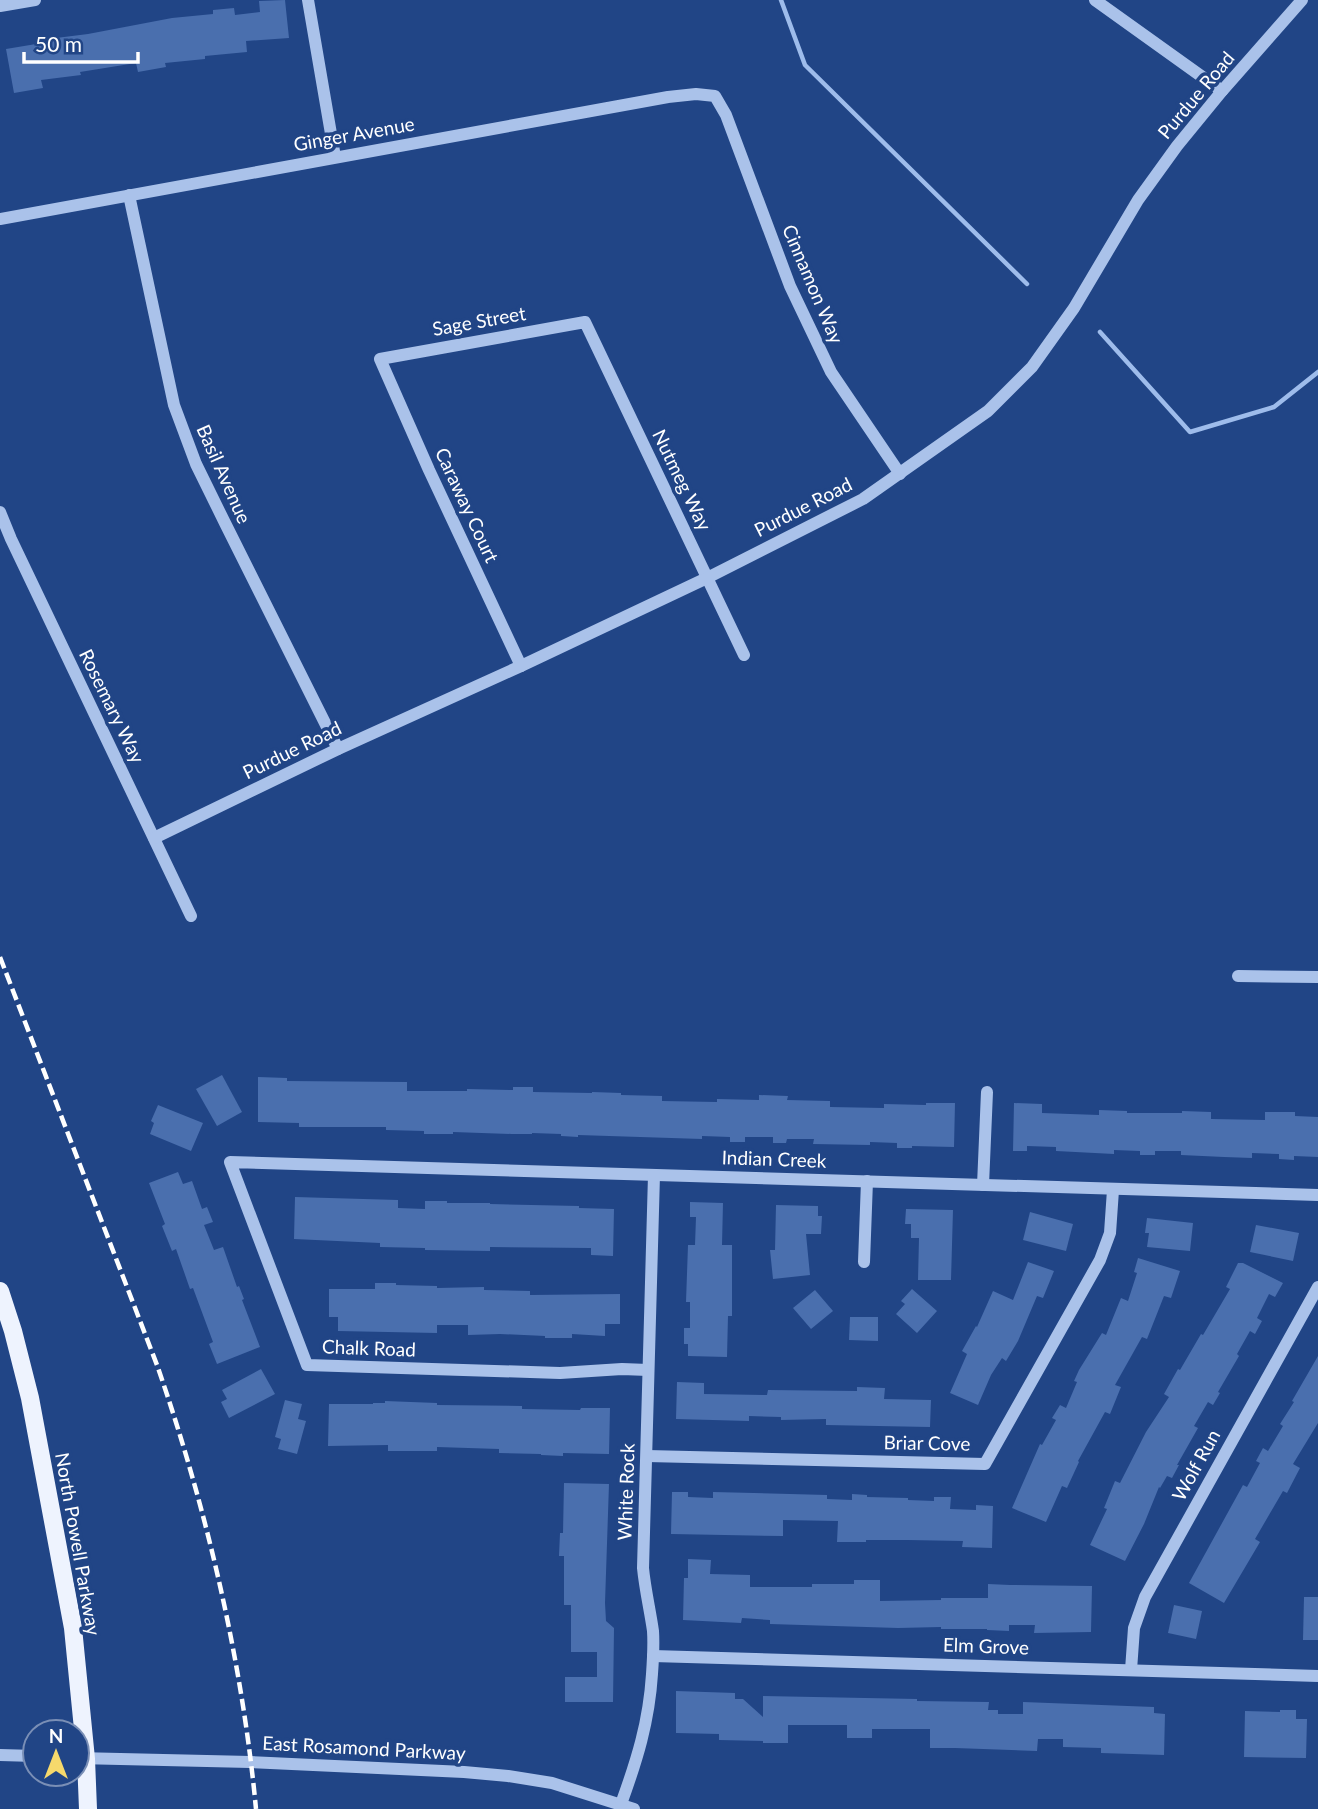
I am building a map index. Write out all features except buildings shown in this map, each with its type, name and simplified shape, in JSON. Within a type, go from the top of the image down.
[{"type":"main road","name":"North Powell Parkway","points":[[0,1291],[30,1398],[61,1559],[73,1628],[79,1718]]},
{"type":"main road","name":"North Powell Parkway","points":[[85,1788],[88,1809]]},
{"type":"street","points":[[0,6],[35,0]]},
{"type":"street","points":[[308,0],[335,157]]},
{"type":"street","points":[[1095,0],[1222,91]]},
{"type":"street","name":"Purdue Road","points":[[154,838],[338,749],[707,578],[863,499],[988,411],[1032,367],[1074,308],[1138,200],[1177,146],[1302,0]]},
{"type":"street","name":"Ginger Avenue","points":[[0,219],[668,97],[696,94],[715,96]]},
{"type":"street","name":"Cinnamon Way","points":[[715,96],[726,115],[790,286],[831,372],[900,474]]},
{"type":"street","name":"Basil Avenue","points":[[129,195],[178,417],[196,464],[338,749]]},
{"type":"street","name":"Sage Street","points":[[380,359],[585,322]]},
{"type":"street","name":"Nutmeg Way","points":[[585,322],[744,655]]},
{"type":"street","name":"Caraway Court","points":[[380,359],[521,666]]},
{"type":"street","name":"Rosemary Way","points":[[0,512],[191,916]]},
{"type":"street","points":[[1237,976],[1318,977]]},
{"type":"street","points":[[983,1185],[987,1092]]},
{"type":"street","name":"Indian Creek","points":[[230,1162],[1318,1195]]},
{"type":"street","name":"Chalk Road","points":[[230,1162],[307,1365],[560,1373],[648,1370]]},
{"type":"street","name":"White Rock","points":[[621,1804],[644,1734],[653,1656],[653,1632],[643,1568],[654,1175]]},
{"type":"street","points":[[864,1262],[867,1181]]},
{"type":"street","name":"Briar Cove","points":[[647,1456],[985,1464],[1100,1260],[1110,1233],[1113,1190]]},
{"type":"street","name":"Wolf Run","points":[[1131,1670],[1134,1628],[1146,1597],[1318,1287]]},
{"type":"street","name":"Elm Grove","points":[[653,1656],[1318,1676]]},
{"type":"street","points":[[0,1755],[21,1756]]},
{"type":"street","name":"East Rosamond Parkway","points":[[91,1759],[250,1762],[508,1776],[552,1783],[634,1809]]},
{"type":"waterway","points":[[781,0],[805,65],[1027,284]]},
{"type":"waterway","points":[[1100,332],[1190,432],[1274,407],[1318,372]]},
{"type":"railway","points":[[0,957],[175,1418],[220,1584],[242,1697],[256,1809]]}]
